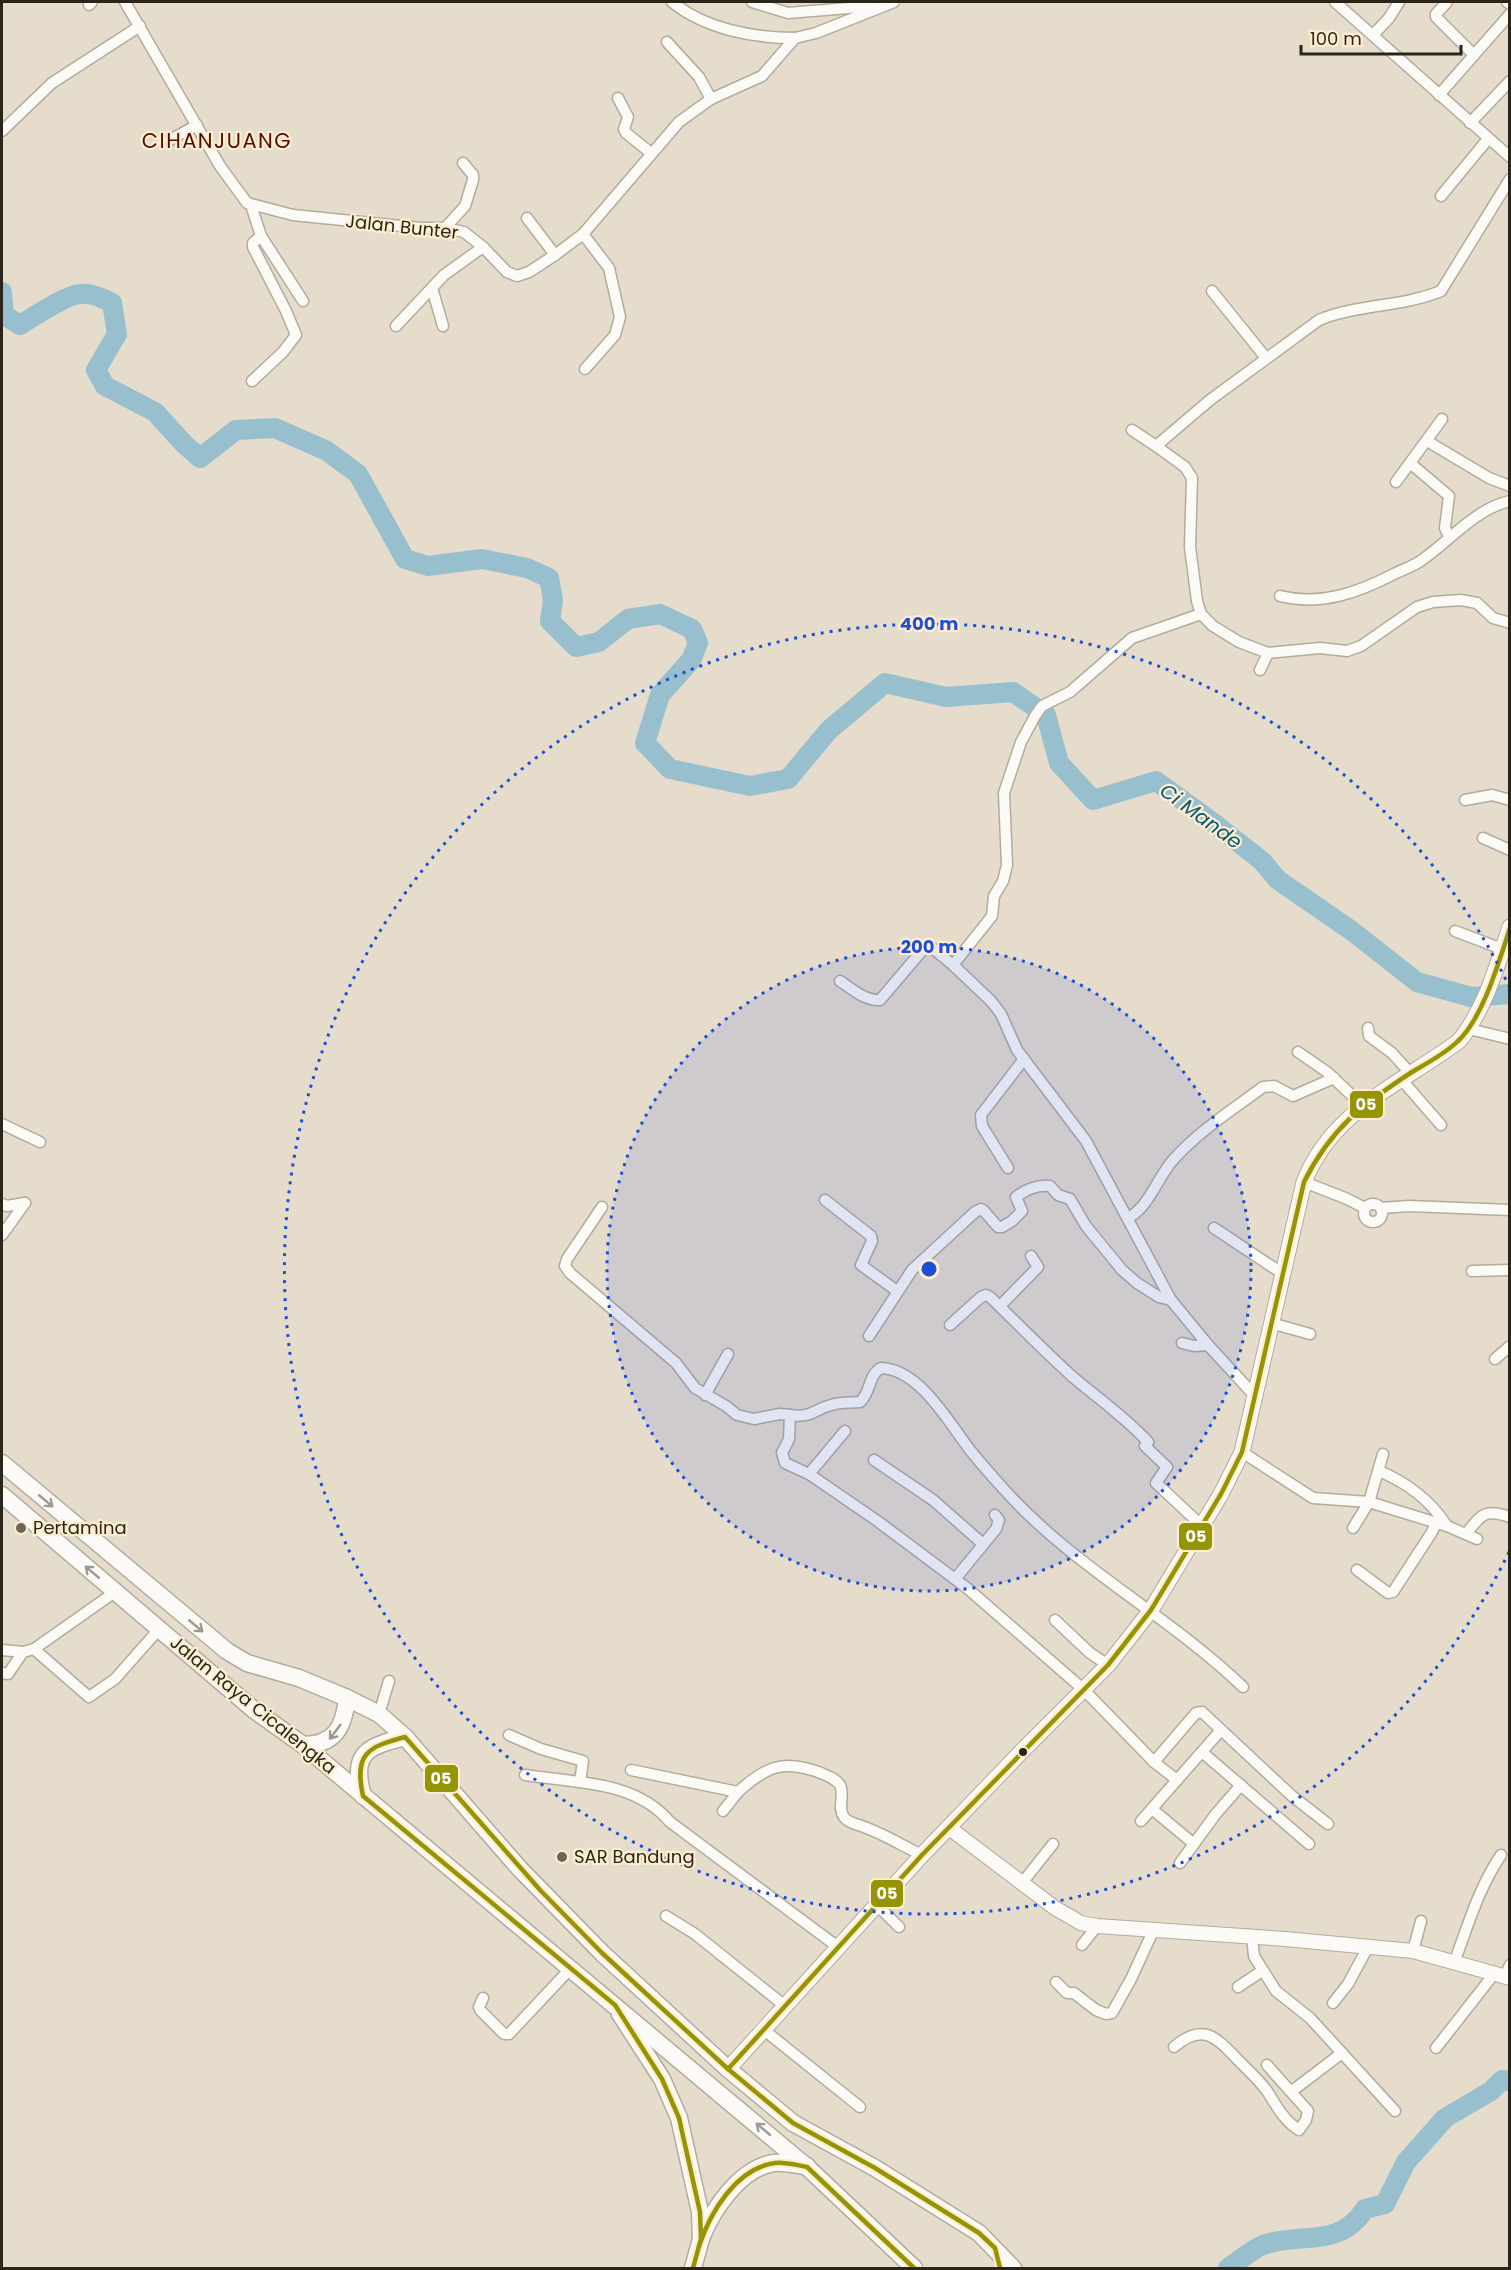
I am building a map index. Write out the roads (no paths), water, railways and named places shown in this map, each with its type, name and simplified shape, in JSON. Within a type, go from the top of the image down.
[{"type":"main road","points":[[728,2069],[948,1827],[1108,1665],[1151,1610],[1233,1473],[1242,1452],[1304,1182],[1316,1156],[1329,1137],[1362,1105],[1459,1041],[1469,1029],[1479,1010],[1509,927]]},
{"type":"main road","name":"Jalan Raya Cicalengka","points":[[2,1463],[227,1651],[247,1663],[299,1678],[379,1714],[405,1737],[519,1868],[602,1953],[728,2069],[792,2123],[875,2168],[979,2233],[1013,2268]]},
{"type":"main road","name":"Jalan Raya Cicalengka","points":[[2,1496],[254,1710],[303,1745],[807,2167],[914,2268]]},
{"type":"main road","points":[[303,1745],[322,1744],[333,1736],[344,1716],[347,1698]]},
{"type":"main road","points":[[363,1796],[359,1781],[359,1767],[363,1755],[374,1746],[405,1737]]},
{"type":"main road","points":[[615,2005],[663,2079],[679,2118],[700,2212],[701,2239]]},
{"type":"main road","points":[[693,2268],[701,2239],[717,2205],[750,2174],[772,2163],[807,2167]]},
{"type":"main road","points":[[994,2248],[1000,2268]]},
{"type":"street","points":[[125,2],[235,188],[251,205],[261,236],[303,301]]},
{"type":"street","points":[[672,2],[691,15],[717,26],[752,34],[795,38],[816,33],[890,3]]},
{"type":"street","points":[[752,2],[788,13],[890,3]]},
{"type":"street","points":[[1335,2],[1509,157]]},
{"type":"street","points":[[1373,35],[1389,18],[1399,2]]},
{"type":"street","points":[[1447,2],[1436,17],[1474,56]]},
{"type":"street","points":[[1439,95],[1509,14]]},
{"type":"street","points":[[2,131],[52,82],[140,26]]},
{"type":"street","name":"Jalan Bunter","points":[[251,205],[293,215],[412,227],[445,228],[464,232],[483,247],[507,272],[517,276],[529,272],[583,234],[679,122],[711,99],[762,76],[795,38]]},
{"type":"street","points":[[667,42],[699,77],[711,99]]},
{"type":"street","points":[[1470,123],[1509,81]]},
{"type":"street","points":[[618,98],[628,117],[624,129],[626,133],[651,153]]},
{"type":"street","points":[[170,140],[197,125]]},
{"type":"street","points":[[1441,196],[1488,139]]},
{"type":"street","points":[[445,228],[465,206],[473,180],[473,175],[463,163]]},
{"type":"street","points":[[1156,446],[1210,400],[1319,320],[1336,313],[1426,297],[1441,291],[1509,179]]},
{"type":"street","points":[[527,218],[555,255]]},
{"type":"street","points":[[583,234],[609,268],[620,317],[615,335],[585,369]]},
{"type":"street","points":[[252,381],[283,352],[296,335],[253,247],[253,243],[261,236]]},
{"type":"street","points":[[396,326],[444,275],[483,247]]},
{"type":"street","points":[[432,288],[443,326]]},
{"type":"street","points":[[1212,291],[1266,358]]},
{"type":"street","points":[[1396,482],[1442,419]]},
{"type":"street","points":[[1132,430],[1185,467],[1192,478],[1190,548],[1197,601],[1201,614],[1213,626],[1232,639],[1268,653],[1320,648],[1353,650],[1417,607],[1433,602],[1472,601],[1493,618],[1509,623]]},
{"type":"street","points":[[1427,441],[1489,478],[1509,486]]},
{"type":"street","points":[[1410,463],[1449,496],[1445,528],[1449,537]]},
{"type":"street","points":[[1280,596],[1301,600],[1336,598],[1379,582],[1418,562],[1449,537],[1500,503],[1509,501]]},
{"type":"street","points":[[953,965],[992,916],[994,896],[1003,882],[1007,865],[1004,793],[1022,742],[1042,706],[1065,696],[1132,638],[1201,614]]},
{"type":"street","points":[[1260,670],[1268,653]]},
{"type":"street","points":[[1465,800],[1492,795],[1509,800]]},
{"type":"street","points":[[1483,838],[1509,850]]},
{"type":"street","points":[[1455,931],[1502,949]]},
{"type":"street","points":[[840,981],[862,995],[880,1000],[926,947],[931,947],[953,965],[996,1008],[1017,1050],[1086,1141],[1172,1300],[1208,1345],[1254,1395]]},
{"type":"street","points":[[1368,1028],[1369,1036],[1392,1053],[1406,1077],[1441,1125]]},
{"type":"street","points":[[1469,1029],[1509,1039]]},
{"type":"street","points":[[1298,1052],[1334,1078],[1362,1105]]},
{"type":"street","points":[[1008,1168],[982,1126],[981,1115],[1024,1059]]},
{"type":"street","points":[[1128,1218],[1144,1203],[1168,1166],[1194,1139],[1263,1087],[1274,1086],[1293,1096],[1334,1078]]},
{"type":"street","points":[[2,1124],[40,1142]]},
{"type":"street","points":[[1304,1182],[1365,1208]]},
{"type":"street","points":[[869,1336],[897,1291],[927,1255],[979,1210],[983,1210],[998,1227],[1002,1227],[1022,1211],[1016,1197],[1034,1187],[1041,1186],[1050,1186],[1058,1195],[1070,1199],[1086,1226],[1122,1270],[1159,1297],[1172,1300]]},
{"type":"street","points":[[825,1200],[872,1236],[861,1265],[897,1291]]},
{"type":"street","points":[[2,1204],[7,1206],[25,1203],[2,1235]]},
{"type":"street","points":[[1365,1208],[1373,1203],[1381,1208],[1409,1206],[1509,1210]]},
{"type":"street","points":[[602,1208],[567,1259],[566,1266],[570,1273],[587,1288],[676,1363],[685,1373],[691,1385],[742,1418],[754,1419],[780,1414],[802,1417],[827,1406],[860,1402],[868,1393],[874,1374],[880,1368],[903,1374],[931,1399],[974,1455],[1012,1497],[1074,1556],[1111,1585],[1151,1610],[1197,1646],[1243,1687]]},
{"type":"street","points":[[1365,1208],[1365,1217],[1373,1222],[1381,1217],[1381,1208]]},
{"type":"street","points":[[1214,1227],[1283,1274]]},
{"type":"street","points":[[1000,1306],[1038,1267],[1031,1256]]},
{"type":"street","points":[[1472,1271],[1509,1270]]},
{"type":"street","points":[[951,1325],[976,1301],[986,1295],[1000,1306],[1067,1371],[1116,1411],[1148,1442],[1145,1446],[1167,1467],[1156,1483],[1202,1526]]},
{"type":"street","points":[[1271,1323],[1310,1335]]},
{"type":"street","points":[[1182,1343],[1194,1346],[1208,1345]]},
{"type":"street","points":[[1495,1359],[1509,1346]]},
{"type":"street","points":[[705,1395],[728,1354]]},
{"type":"street","points":[[790,1415],[791,1430],[782,1453],[783,1459],[789,1466],[798,1467],[809,1473],[955,1579],[1084,1690],[1154,1762],[1177,1780]]},
{"type":"street","points":[[809,1473],[845,1431]]},
{"type":"street","points":[[1242,1452],[1313,1498],[1369,1502],[1447,1526],[1477,1539]]},
{"type":"street","points":[[1353,1528],[1369,1502],[1383,1454]]},
{"type":"street","points":[[874,1460],[933,1500],[983,1544]]},
{"type":"street","points":[[1379,1471],[1400,1481],[1420,1496],[1438,1512],[1447,1526]]},
{"type":"street","points":[[1466,1534],[1484,1513],[1509,1517]]},
{"type":"street","points":[[955,1579],[999,1523],[995,1515]]},
{"type":"street","points":[[1357,1570],[1388,1593],[1393,1592],[1436,1523]]},
{"type":"street","points":[[2,1673],[8,1674],[29,1650],[115,1592]]},
{"type":"street","points":[[1055,1620],[1090,1653],[1108,1665]]},
{"type":"street","points":[[2,1650],[29,1650],[89,1697],[94,1696],[115,1679],[160,1628]]},
{"type":"street","points":[[379,1714],[390,1681]]},
{"type":"street","points":[[1154,1762],[1199,1712],[1292,1796],[1328,1824]]},
{"type":"street","points":[[1141,1821],[1221,1730]]},
{"type":"street","points":[[508,1736],[541,1749],[583,1761],[580,1782]]},
{"type":"street","points":[[1202,1752],[1309,1844]]},
{"type":"street","points":[[723,1811],[738,1792],[764,1771],[803,1766],[831,1777],[838,1783],[842,1790],[842,1811],[844,1817],[850,1822],[874,1831],[922,1855]]},
{"type":"street","points":[[631,1770],[738,1792]]},
{"type":"street","points":[[525,1775],[580,1782],[623,1791],[652,1805],[670,1822],[838,1947]]},
{"type":"street","points":[[1180,1863],[1241,1785]]},
{"type":"street","points":[[1152,1809],[1194,1844]]},
{"type":"street","points":[[948,1827],[1070,1918],[1097,1926],[1413,1951],[1504,1974]]},
{"type":"street","points":[[1023,1883],[1053,1844]]},
{"type":"street","points":[[1454,1963],[1472,1911],[1488,1875],[1502,1855]]},
{"type":"street","points":[[876,1905],[899,1927]]},
{"type":"street","points":[[666,1916],[696,1934],[785,2006]]},
{"type":"street","points":[[1413,1951],[1421,1921]]},
{"type":"street","points":[[1082,1945],[1097,1926]]},
{"type":"street","points":[[1056,1982],[1067,1993],[1074,1994],[1096,2010],[1106,2014],[1112,2013],[1154,1929]]},
{"type":"street","points":[[1252,1937],[1254,1956],[1276,1991],[1310,2018],[1395,2111]]},
{"type":"street","points":[[1333,2003],[1348,1984],[1368,1947]]},
{"type":"street","points":[[483,1998],[480,2010],[504,2034],[509,2034],[571,1968]]},
{"type":"street","points":[[1238,1986],[1262,1971]]},
{"type":"street","points":[[1436,2048],[1504,1974]]},
{"type":"street","points":[[764,2030],[860,2107]]},
{"type":"street","points":[[1173,2047],[1185,2037],[1202,2034],[1217,2038],[1240,2070],[1261,2084],[1277,2110],[1299,2130],[1306,2120],[1308,2111],[1267,2065]]},
{"type":"street","points":[[1292,2091],[1342,2053]]},
{"type":"waterway","name":"Ci Mande","points":[[2,292],[4,315],[20,325],[74,295],[93,295],[112,303],[117,334],[96,370],[105,386],[155,412],[200,458],[236,430],[275,428],[327,451],[358,474],[405,559],[428,566],[482,559],[527,568],[549,578],[553,600],[550,621],[576,647],[599,642],[628,619],[660,614],[692,629],[698,643],[691,660],[660,695],[645,743],[670,769],[750,786],[788,779],[829,730],[885,683],[946,697],[1013,692],[1046,715],[1059,763],[1093,800],[1156,781],[1262,861],[1278,880],[1352,931],[1417,982],[1471,997],[1510,994]]},
{"type":"waterway","points":[[1228,2268],[1263,2245],[1277,2241],[1331,2235],[1354,2222],[1365,2209],[1385,2204],[1406,2162],[1445,2118],[1491,2091],[1502,2080],[1510,2081]]},
{"type":"place","name":"Pertamina","points":[[21,1528]]},
{"type":"place","name":"SAR Bandung","points":[[562,1857]]},
{"type":"district","name":"CIHANJUANG","points":[[217,141]]}]
